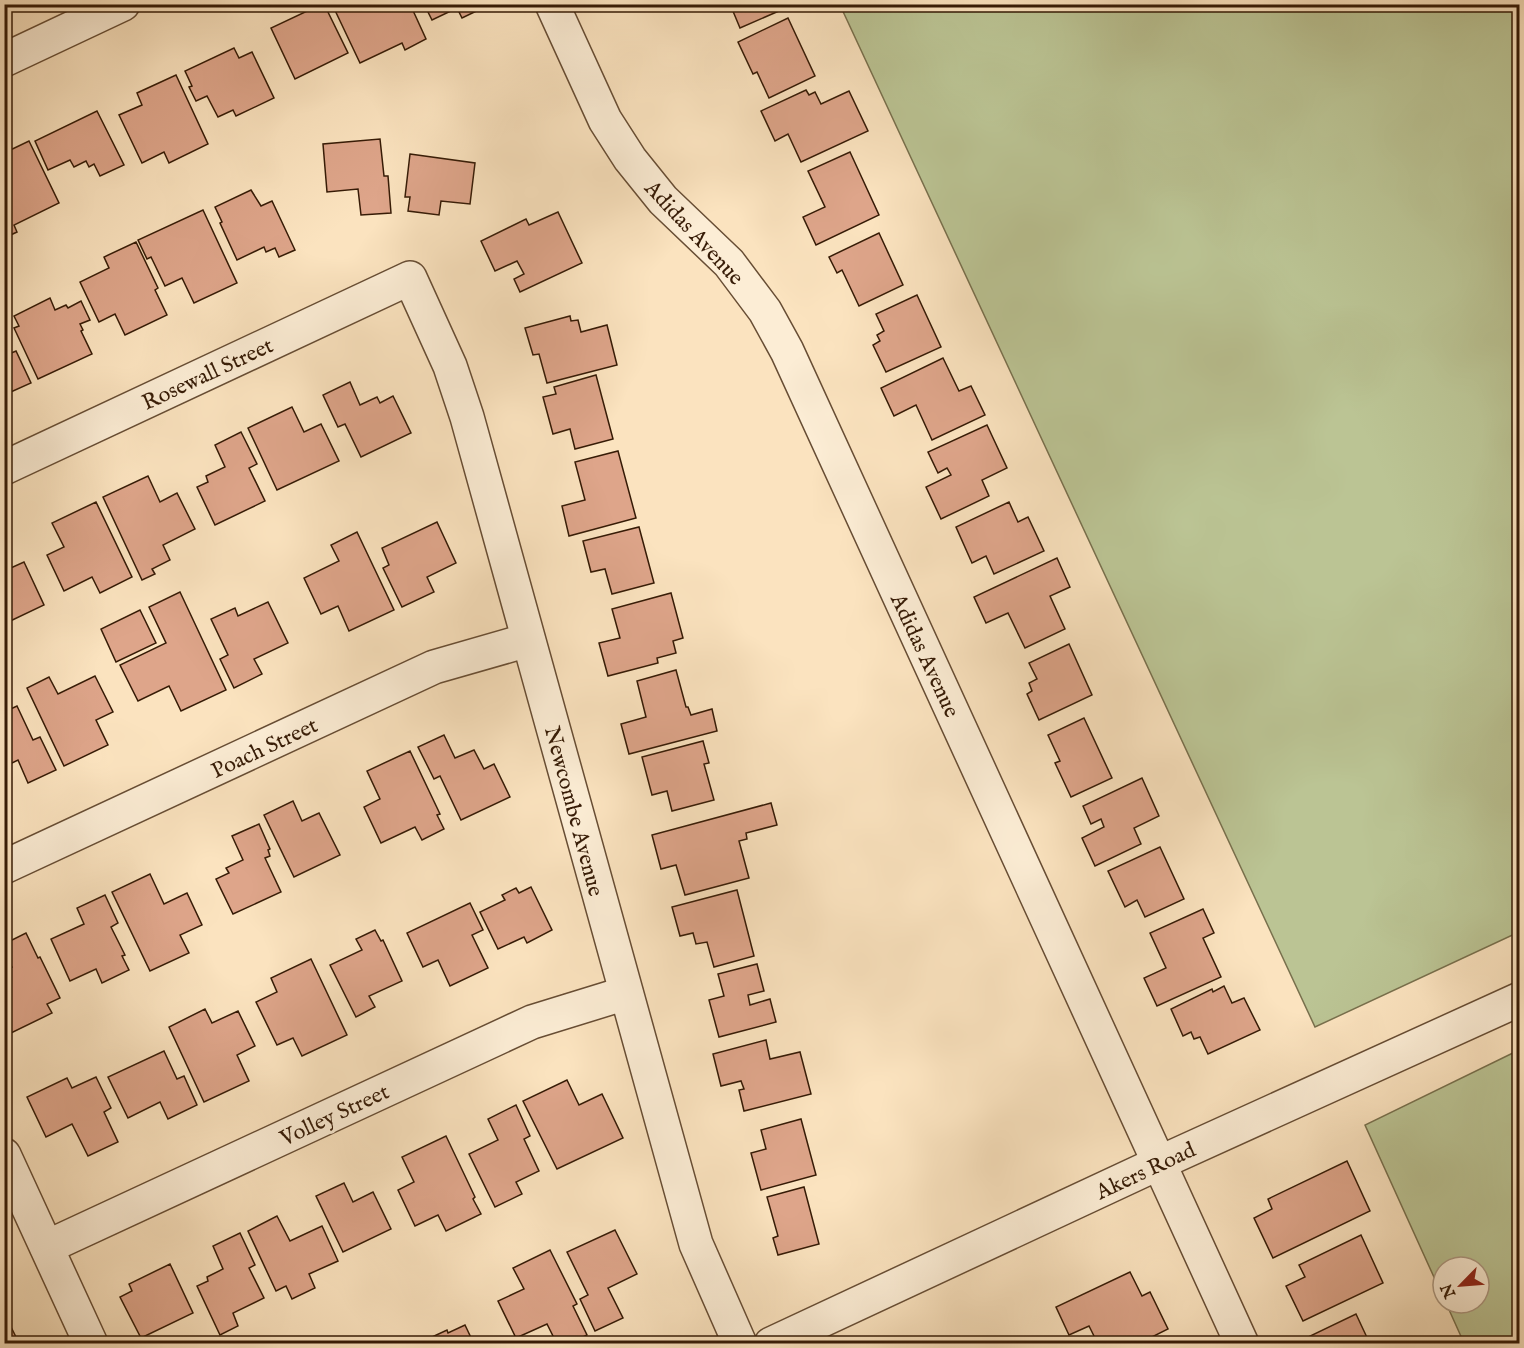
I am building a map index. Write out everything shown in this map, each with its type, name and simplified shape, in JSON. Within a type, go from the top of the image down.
[{"type":"street","points":[[4,60],[123,4]]},
{"type":"street","name":"Adidas Avenue","points":[[552,4],[605,120],[630,159],[663,200],[729,263],[765,311],[787,351],[1242,1344]]},
{"type":"street","name":"Rosewall Street","points":[[4,468],[410,278]]},
{"type":"street","name":"Newcombe Avenue","points":[[410,278],[450,366],[467,417],[696,1244],[740,1344]]},
{"type":"street","name":"Poach Street","points":[[4,867],[434,668],[528,640]]},
{"type":"street","name":"Volley Street","points":[[47,1247],[532,1022],[626,993]]},
{"type":"street","name":"Akers Road","points":[[771,1344],[1159,1163],[1520,999]]},
{"type":"street","points":[[4,1155],[91,1344]]},
{"type":"green space","points":[[840,5],[1519,5],[1519,932],[1315,1027]]},
{"type":"green space","points":[[1519,1050],[1519,1343],[1464,1343],[1451,1315],[1491,1315],[1491,1255],[1431,1255],[1431,1271],[1365,1125]]},
{"type":"building","points":[[322,4],[348,53],[295,79],[271,28]]},
{"type":"building","points":[[332,4],[410,4],[426,39],[405,50],[402,43],[360,63]]},
{"type":"building","points":[[424,4],[491,4],[462,18],[457,8],[432,20]]},
{"type":"building","points":[[730,4],[795,4],[740,28]]},
{"type":"building","points":[[788,18],[815,76],[769,98],[757,72],[753,74],[738,42]]},
{"type":"building","points":[[234,48],[239,58],[252,52],[274,98],[236,116],[233,110],[218,117],[207,96],[196,101],[185,71]]},
{"type":"building","points":[[176,75],[208,144],[169,163],[164,152],[142,163],[119,115],[142,105],[137,93]]},
{"type":"building","points":[[806,90],[809,95],[815,92],[821,104],[849,91],[868,131],[801,162],[788,134],[775,141],[761,111]]},
{"type":"building","points":[[97,111],[124,165],[100,176],[94,164],[89,167],[86,161],[74,167],[70,160],[48,170],[35,141]]},
{"type":"building","points":[[380,139],[384,176],[388,176],[391,213],[361,215],[358,189],[327,192],[323,144]]},
{"type":"building","points":[[29,141],[59,203],[14,225],[17,232],[4,238],[4,153]]},
{"type":"building","points":[[850,152],[879,215],[816,245],[803,217],[825,207],[808,171]]},
{"type":"building","points":[[410,154],[475,163],[470,204],[441,201],[439,215],[408,211],[410,197],[405,197]]},
{"type":"building","points":[[251,190],[261,206],[272,201],[295,250],[279,257],[275,248],[266,252],[264,247],[237,260],[215,207]]},
{"type":"building","points":[[203,210],[237,283],[194,303],[182,278],[165,286],[151,257],[147,259],[138,240]]},
{"type":"building","points":[[558,212],[582,263],[520,292],[514,279],[524,274],[517,261],[495,271],[481,241],[526,219],[529,225]]},
{"type":"building","points":[[879,233],[903,285],[859,306],[842,270],[837,273],[829,257]]},
{"type":"building","points":[[136,242],[158,288],[155,290],[167,315],[125,335],[115,314],[99,322],[80,282],[109,268],[104,257]]},
{"type":"building","points":[[917,295],[941,347],[886,372],[873,345],[880,341],[877,335],[884,331],[876,314]]},
{"type":"building","points":[[50,298],[55,310],[66,305],[68,308],[81,301],[90,320],[80,324],[83,330],[81,331],[92,354],[38,379],[14,328],[19,326],[14,316]]},
{"type":"building","points":[[570,316],[571,321],[578,320],[581,332],[607,325],[617,365],[547,383],[539,354],[533,355],[525,328]]},
{"type":"building","points":[[4,346],[9,354],[16,351],[31,383],[4,395]]},
{"type":"building","points":[[943,358],[959,391],[971,386],[985,415],[932,440],[916,405],[894,416],[881,388]]},
{"type":"building","points":[[596,375],[613,439],[575,449],[570,429],[553,434],[543,397],[556,394],[554,387]]},
{"type":"building","points":[[350,382],[360,405],[377,397],[380,403],[393,396],[411,433],[361,457],[345,424],[338,427],[323,395]]},
{"type":"building","points":[[292,407],[304,432],[321,424],[339,461],[277,490],[248,428]]},
{"type":"building","points":[[987,425],[1007,468],[982,480],[989,496],[941,519],[926,487],[951,475],[947,468],[938,473],[928,452]]},
{"type":"building","points":[[241,432],[257,464],[249,468],[265,501],[215,525],[197,487],[208,482],[206,476],[225,467],[215,445]]},
{"type":"building","points":[[618,451],[636,518],[569,536],[562,506],[585,500],[575,462]]},
{"type":"building","points":[[148,476],[160,502],[177,493],[195,529],[163,545],[170,560],[152,569],[155,574],[142,580],[103,497]]},
{"type":"building","points":[[96,502],[132,577],[100,593],[92,577],[64,591],[47,555],[64,547],[52,523]]},
{"type":"building","points":[[1009,502],[1018,522],[1028,517],[1044,551],[994,574],[986,556],[972,563],[956,527]]},
{"type":"building","points":[[437,522],[456,563],[427,577],[434,592],[402,607],[383,568],[389,565],[382,548]]},
{"type":"building","points":[[639,527],[654,583],[612,594],[605,569],[591,572],[583,541]]},
{"type":"building","points":[[357,532],[394,610],[349,631],[338,606],[321,614],[304,578],[339,561],[331,545]]},
{"type":"building","points":[[1057,558],[1070,587],[1050,596],[1065,629],[1025,648],[1008,613],[986,623],[974,597]]},
{"type":"building","points":[[24,562],[44,605],[4,624],[4,571]]},
{"type":"building","points":[[180,592],[226,690],[181,711],[169,686],[138,701],[120,665],[166,643],[149,607]]},
{"type":"building","points":[[671,593],[683,638],[673,641],[676,653],[657,658],[658,663],[608,676],[599,643],[620,638],[612,609]]},
{"type":"building","points":[[268,602],[288,643],[254,659],[262,674],[234,688],[220,659],[228,655],[211,619],[235,608],[238,616]]},
{"type":"building","points":[[140,610],[156,643],[116,662],[101,629]]},
{"type":"building","points":[[1069,644],[1092,695],[1039,720],[1027,694],[1032,691],[1029,683],[1037,679],[1029,663]]},
{"type":"building","points":[[676,670],[686,707],[691,715],[712,709],[717,731],[629,754],[621,724],[646,717],[637,681]]},
{"type":"building","points":[[95,676],[113,712],[96,720],[108,745],[64,766],[27,688],[49,677],[58,694]]},
{"type":"building","points":[[17,706],[33,740],[40,737],[56,770],[28,783],[18,760],[4,767],[4,712]]},
{"type":"building","points":[[1084,718],[1112,778],[1071,797],[1055,763],[1060,761],[1048,735]]},
{"type":"building","points":[[444,735],[455,758],[474,750],[484,769],[494,764],[510,797],[461,820],[440,776],[434,779],[418,747]]},
{"type":"building","points":[[703,741],[709,763],[704,764],[714,800],[672,811],[667,791],[652,795],[642,757]]},
{"type":"building","points":[[410,751],[440,814],[437,815],[444,829],[422,840],[415,827],[381,843],[364,807],[380,799],[367,771]]},
{"type":"building","points":[[1142,778],[1159,816],[1134,828],[1141,844],[1095,866],[1082,838],[1104,827],[1101,819],[1091,824],[1083,806]]},
{"type":"building","points":[[293,801],[302,821],[319,813],[340,855],[294,877],[264,815]]},
{"type":"building","points":[[771,803],[777,825],[746,833],[747,839],[739,841],[749,878],[685,895],[676,865],[661,869],[652,835]]},
{"type":"building","points":[[259,824],[270,849],[268,850],[270,856],[265,858],[281,892],[233,914],[216,879],[229,873],[226,868],[243,860],[232,836]]},
{"type":"building","points":[[1160,847],[1184,899],[1145,917],[1137,900],[1125,907],[1108,871]]},
{"type":"building","points":[[150,874],[164,904],[187,893],[202,925],[180,935],[189,953],[150,971],[112,892]]},
{"type":"building","points":[[531,887],[552,930],[527,943],[524,937],[498,949],[480,912],[505,900],[502,895],[516,888],[519,893]]},
{"type":"building","points":[[737,890],[754,956],[714,967],[707,942],[696,944],[693,933],[680,936],[672,907]]},
{"type":"building","points":[[105,895],[118,923],[111,927],[125,955],[122,956],[129,970],[102,983],[96,969],[70,981],[51,939],[84,924],[77,908]]},
{"type":"building","points":[[470,903],[483,930],[472,935],[488,968],[450,986],[438,960],[423,967],[407,933]]},
{"type":"building","points":[[1203,909],[1214,933],[1203,938],[1221,977],[1157,1006],[1144,978],[1166,968],[1150,933]]},
{"type":"building","points":[[375,930],[381,941],[383,940],[402,981],[369,996],[375,1007],[356,1017],[330,965],[362,950],[356,939]]},
{"type":"building","points":[[26,933],[60,998],[47,1004],[52,1013],[11,1033],[6,1023],[4,1024],[4,970],[12,967],[4,952],[4,944]]},
{"type":"building","points":[[311,959],[347,1035],[302,1056],[293,1038],[277,1045],[256,1002],[277,992],[271,978]]},
{"type":"building","points":[[757,964],[764,991],[748,995],[750,1005],[770,999],[776,1022],[719,1037],[709,1000],[724,996],[718,974]]},
{"type":"building","points":[[1224,986],[1232,1003],[1244,998],[1260,1030],[1208,1054],[1200,1037],[1194,1039],[1191,1032],[1183,1036],[1171,1009],[1212,989],[1213,992]]},
{"type":"building","points":[[205,1009],[212,1023],[238,1011],[255,1046],[237,1055],[249,1081],[204,1102],[169,1027]]},
{"type":"building","points":[[766,1040],[770,1059],[800,1052],[811,1094],[744,1111],[739,1090],[744,1089],[741,1081],[721,1086],[713,1054]]},
{"type":"building","points":[[164,1051],[177,1079],[184,1076],[197,1105],[168,1119],[160,1102],[128,1118],[108,1077]]},
{"type":"building","points":[[96,1077],[111,1108],[104,1112],[118,1142],[88,1156],[72,1124],[46,1137],[27,1097],[67,1078],[72,1088]]},
{"type":"building","points":[[567,1080],[579,1105],[602,1094],[623,1138],[557,1169],[523,1101]]},
{"type":"building","points":[[516,1105],[530,1136],[524,1139],[539,1171],[516,1182],[522,1194],[495,1207],[469,1154],[498,1140],[488,1119]]},
{"type":"building","points":[[801,1119],[816,1175],[761,1190],[751,1153],[766,1149],[761,1130]]},
{"type":"building","points":[[446,1136],[481,1214],[446,1231],[438,1215],[415,1226],[398,1190],[414,1182],[402,1157]]},
{"type":"building","points":[[1347,1161],[1370,1211],[1273,1258],[1254,1218],[1272,1209],[1268,1199]]},
{"type":"building","points":[[344,1183],[353,1202],[373,1192],[391,1229],[343,1252],[316,1196]]},
{"type":"building","points":[[804,1187],[819,1244],[778,1255],[773,1238],[778,1236],[767,1197]]},
{"type":"building","points":[[277,1216],[290,1241],[322,1226],[338,1261],[309,1274],[315,1288],[292,1299],[286,1286],[276,1291],[248,1231]]},
{"type":"building","points":[[615,1230],[637,1274],[608,1288],[623,1318],[595,1331],[580,1299],[588,1295],[567,1252]]},
{"type":"building","points":[[240,1233],[255,1265],[249,1268],[264,1298],[233,1313],[238,1326],[220,1335],[197,1286],[208,1281],[207,1277],[223,1269],[213,1246]]},
{"type":"building","points":[[1361,1235],[1383,1283],[1303,1321],[1286,1286],[1305,1277],[1299,1265]]},
{"type":"building","points":[[550,1250],[577,1304],[573,1306],[587,1335],[569,1344],[557,1344],[547,1324],[516,1338],[498,1301],[524,1289],[513,1268]]},
{"type":"building","points":[[170,1264],[193,1313],[141,1338],[120,1297],[132,1291],[129,1284]]},
{"type":"building","points":[[1130,1272],[1142,1296],[1150,1292],[1168,1329],[1138,1344],[1098,1344],[1089,1326],[1069,1335],[1056,1307]]},
{"type":"building","points":[[4,1313],[17,1339],[9,1344],[4,1344]]},
{"type":"building","points":[[1356,1314],[1370,1344],[1311,1344],[1308,1337]]},
{"type":"building","points":[[465,1325],[474,1344],[417,1344],[447,1330],[448,1333]]}]
